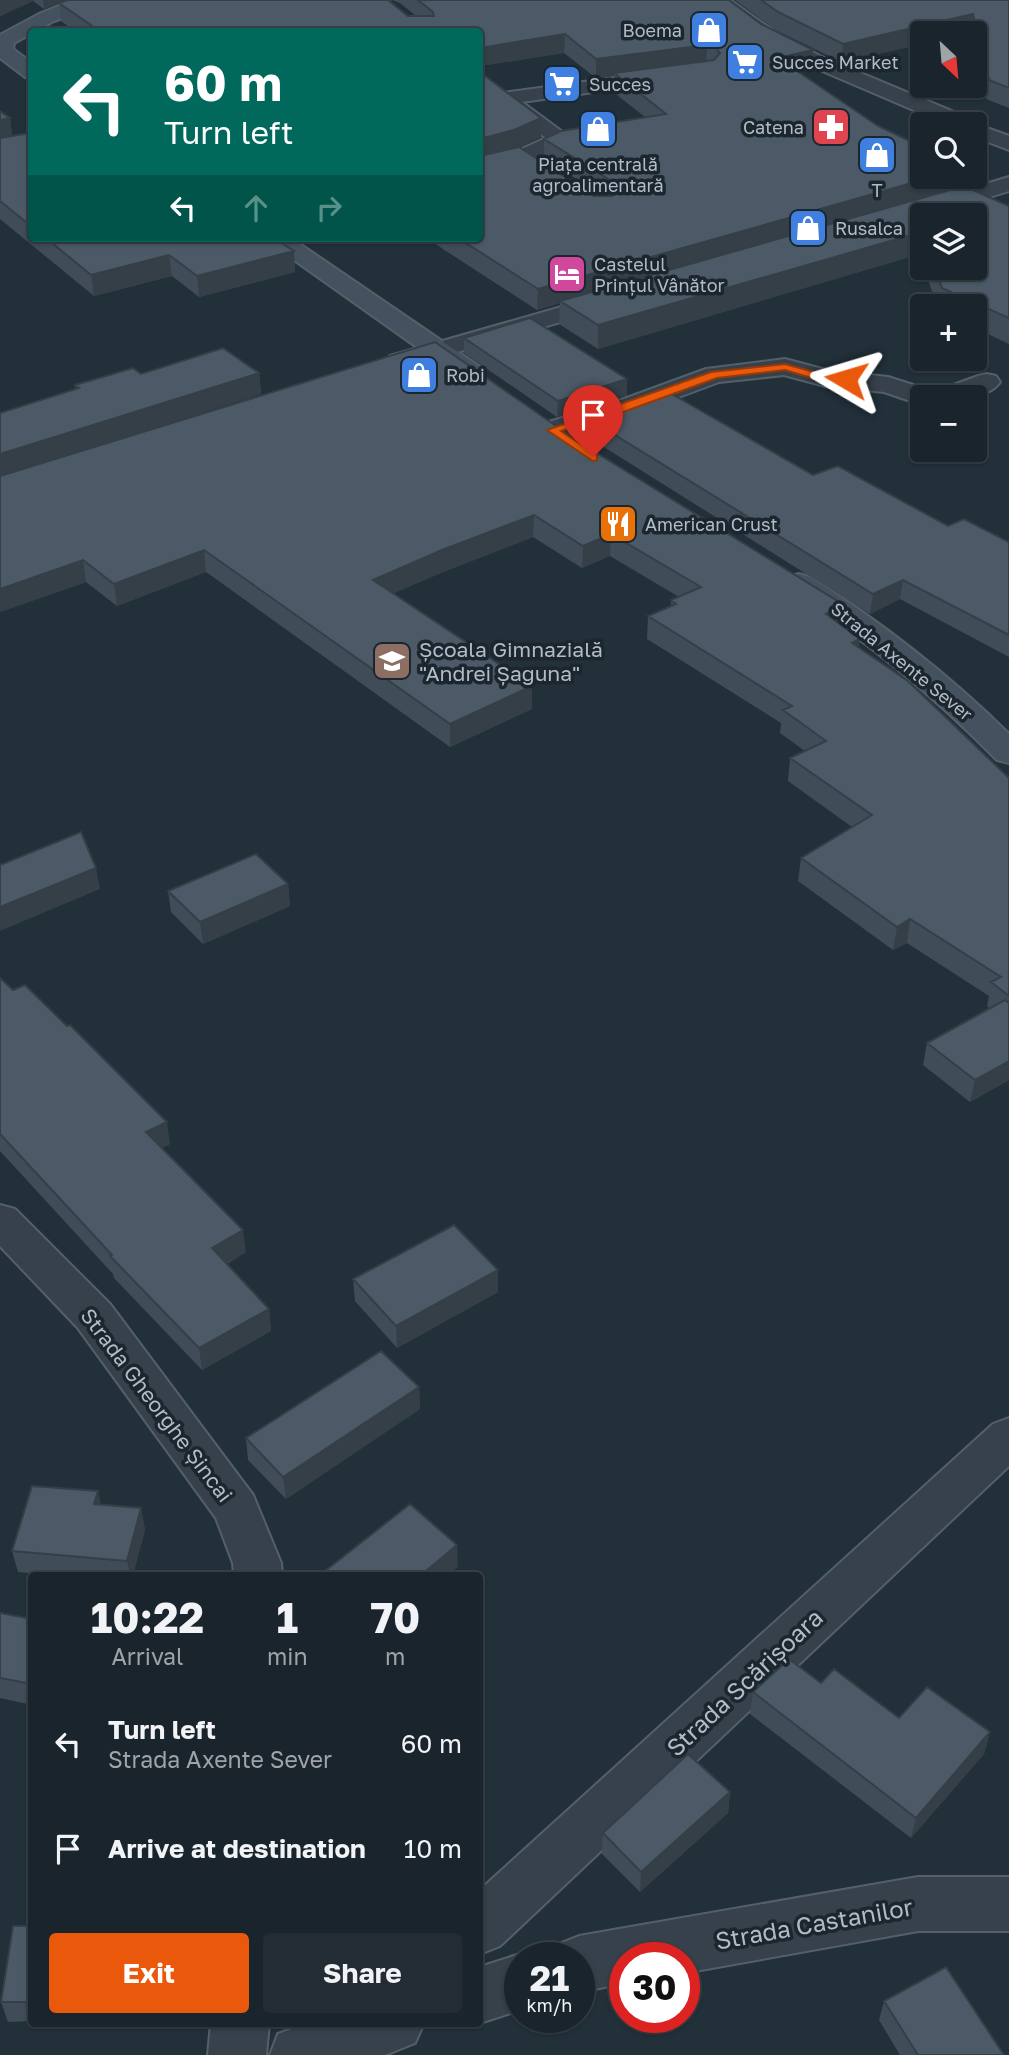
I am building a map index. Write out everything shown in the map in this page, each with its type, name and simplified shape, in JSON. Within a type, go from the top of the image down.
[{"type":"main road","points":[[28,70],[2,51],[4,41],[32,23],[94,0]]},
{"type":"main road","points":[[281,242],[489,386]]},
{"type":"main road","points":[[542,422],[584,451]]},
{"type":"main road","name":"Strada Axente Sever","points":[[776,569],[844,611],[941,688],[1009,753]]},
{"type":"street","points":[[718,0],[768,36],[813,60],[935,112]]},
{"type":"street","points":[[483,166],[522,158],[561,139],[503,98],[679,76]]},
{"type":"street","points":[[483,106],[509,102]]},
{"type":"street","points":[[987,134],[1009,144]]},
{"type":"street","points":[[522,158],[545,172]]},
{"type":"street","points":[[908,214],[1009,184]]},
{"type":"street","points":[[375,368],[632,294]]},
{"type":"street","points":[[542,422],[622,409],[715,375],[785,367],[825,378],[888,385],[910,393]]},
{"type":"street","points":[[979,385],[987,382]]},
{"type":"street","name":"Strada Gheorghe Șincai","points":[[0,1220],[94,1316],[236,1510],[257,1563],[258,1572]]},
{"type":"street","name":"Strada Scărișoara","points":[[483,1924],[1009,1437]]},
{"type":"street","name":"Strada Castanilor","points":[[595,1961],[918,1904],[1009,1904]]},
{"type":"street","points":[[483,1994],[504,1987]]},
{"type":"street","points":[[237,2055],[240,2027]]},
{"type":"street","points":[[299,2055],[376,2027]]},
{"type":"building","points":[[68,0],[388,0],[408,16],[434,16],[433,12],[418,0],[729,0],[761,24],[813,50],[778,58],[878,126],[910,141],[910,184],[538,289],[464,242],[483,242],[483,155],[519,147],[594,196],[612,196],[617,190],[613,182],[544,139],[561,131],[666,114],[614,73],[714,60],[720,53],[715,47],[707,45],[596,59],[565,34],[483,48],[483,28],[95,28],[59,3]]},
{"type":"building","points":[[761,0],[1009,0],[1009,88],[989,80],[987,21],[975,21],[973,14],[943,21],[910,21],[910,29],[843,44],[778,12]]},
{"type":"building","points":[[483,74],[541,118],[514,130],[483,138]]},
{"type":"building","points":[[0,111],[10,118],[0,120]]},
{"type":"building","points":[[28,133],[28,224],[0,201],[0,138]]},
{"type":"building","points":[[953,189],[971,189],[1009,206],[1009,318],[987,308],[987,294],[955,294],[942,288],[939,280],[987,280],[987,203],[910,203],[910,235],[598,325],[560,301]]},
{"type":"building","points":[[51,242],[280,242],[294,251],[197,276],[169,255],[91,275]]},
{"type":"building","points":[[530,318],[627,379],[558,401],[464,338]]},
{"type":"building","points":[[435,342],[582,444],[844,605],[826,614],[860,639],[852,643],[908,681],[1009,778],[1009,996],[991,982],[1001,977],[910,919],[897,927],[801,858],[872,815],[790,758],[826,741],[783,710],[792,706],[648,616],[676,604],[671,600],[701,587],[611,534],[583,546],[534,515],[373,580],[532,686],[450,724],[204,550],[114,584],[83,560],[0,589],[0,476]]},
{"type":"building","points":[[223,348],[259,373],[0,454],[0,413],[79,388],[75,385],[133,368],[141,374]]},
{"type":"building","points":[[652,392],[658,397],[670,393],[813,475],[838,466],[948,526],[964,519],[1009,542],[1009,635],[903,580],[873,594],[581,414]]},
{"type":"building","points":[[81,832],[96,868],[0,907],[0,865]]},
{"type":"building","points":[[256,854],[288,884],[200,922],[168,891]]},
{"type":"building","points":[[0,978],[13,990],[25,985],[67,1026],[70,1025],[167,1122],[146,1132],[243,1230],[212,1248],[269,1309],[199,1348],[110,1256],[112,1255],[0,1134]]},
{"type":"building","points":[[1005,1000],[1009,1003],[1009,1061],[975,1080],[927,1043]]},
{"type":"building","points":[[454,1225],[498,1270],[396,1326],[353,1279]]},
{"type":"building","points":[[381,1351],[419,1387],[283,1477],[246,1438]]},
{"type":"building","points":[[32,1486],[98,1491],[94,1504],[141,1508],[127,1561],[12,1551]]},
{"type":"building","points":[[410,1504],[457,1545],[425,1572],[324,1572]]},
{"type":"building","points":[[0,1613],[28,1618],[28,1683],[0,1678]]},
{"type":"building","points":[[789,1659],[821,1683],[834,1669],[899,1718],[927,1687],[990,1732],[916,1818],[753,1692]]},
{"type":"building","points":[[688,1754],[730,1792],[641,1872],[603,1833]]},
{"type":"building","points":[[13,1926],[28,1926],[28,2002],[1,2002]]},
{"type":"building","points":[[946,1967],[1004,2055],[918,2055],[884,2001]]},
{"type":"place","name":"Boema","points":[[709,30]]},
{"type":"place","name":"Succes Market","points":[[745,62]]},
{"type":"place","name":"Succes","points":[[562,84]]},
{"type":"place","name":"Catena","points":[[831,127]]},
{"type":"place","name":"Piața centrală agroalimentară","points":[[598,129]]},
{"type":"place","name":"T","points":[[877,155]]},
{"type":"place","name":"Rusalca","points":[[808,228]]},
{"type":"place","name":"Castelul Prințul Vânător","points":[[567,274]]},
{"type":"place","name":"Robi","points":[[419,375]]},
{"type":"place","name":"American Crust","points":[[618,524]]},
{"type":"place","name":"Școala Gimnazială \"Andrei Șaguna\"","points":[[392,661]]},
{"type":"route","points":[[593,457],[552,430],[622,409],[715,375],[785,367],[825,378],[846,379]]}]
